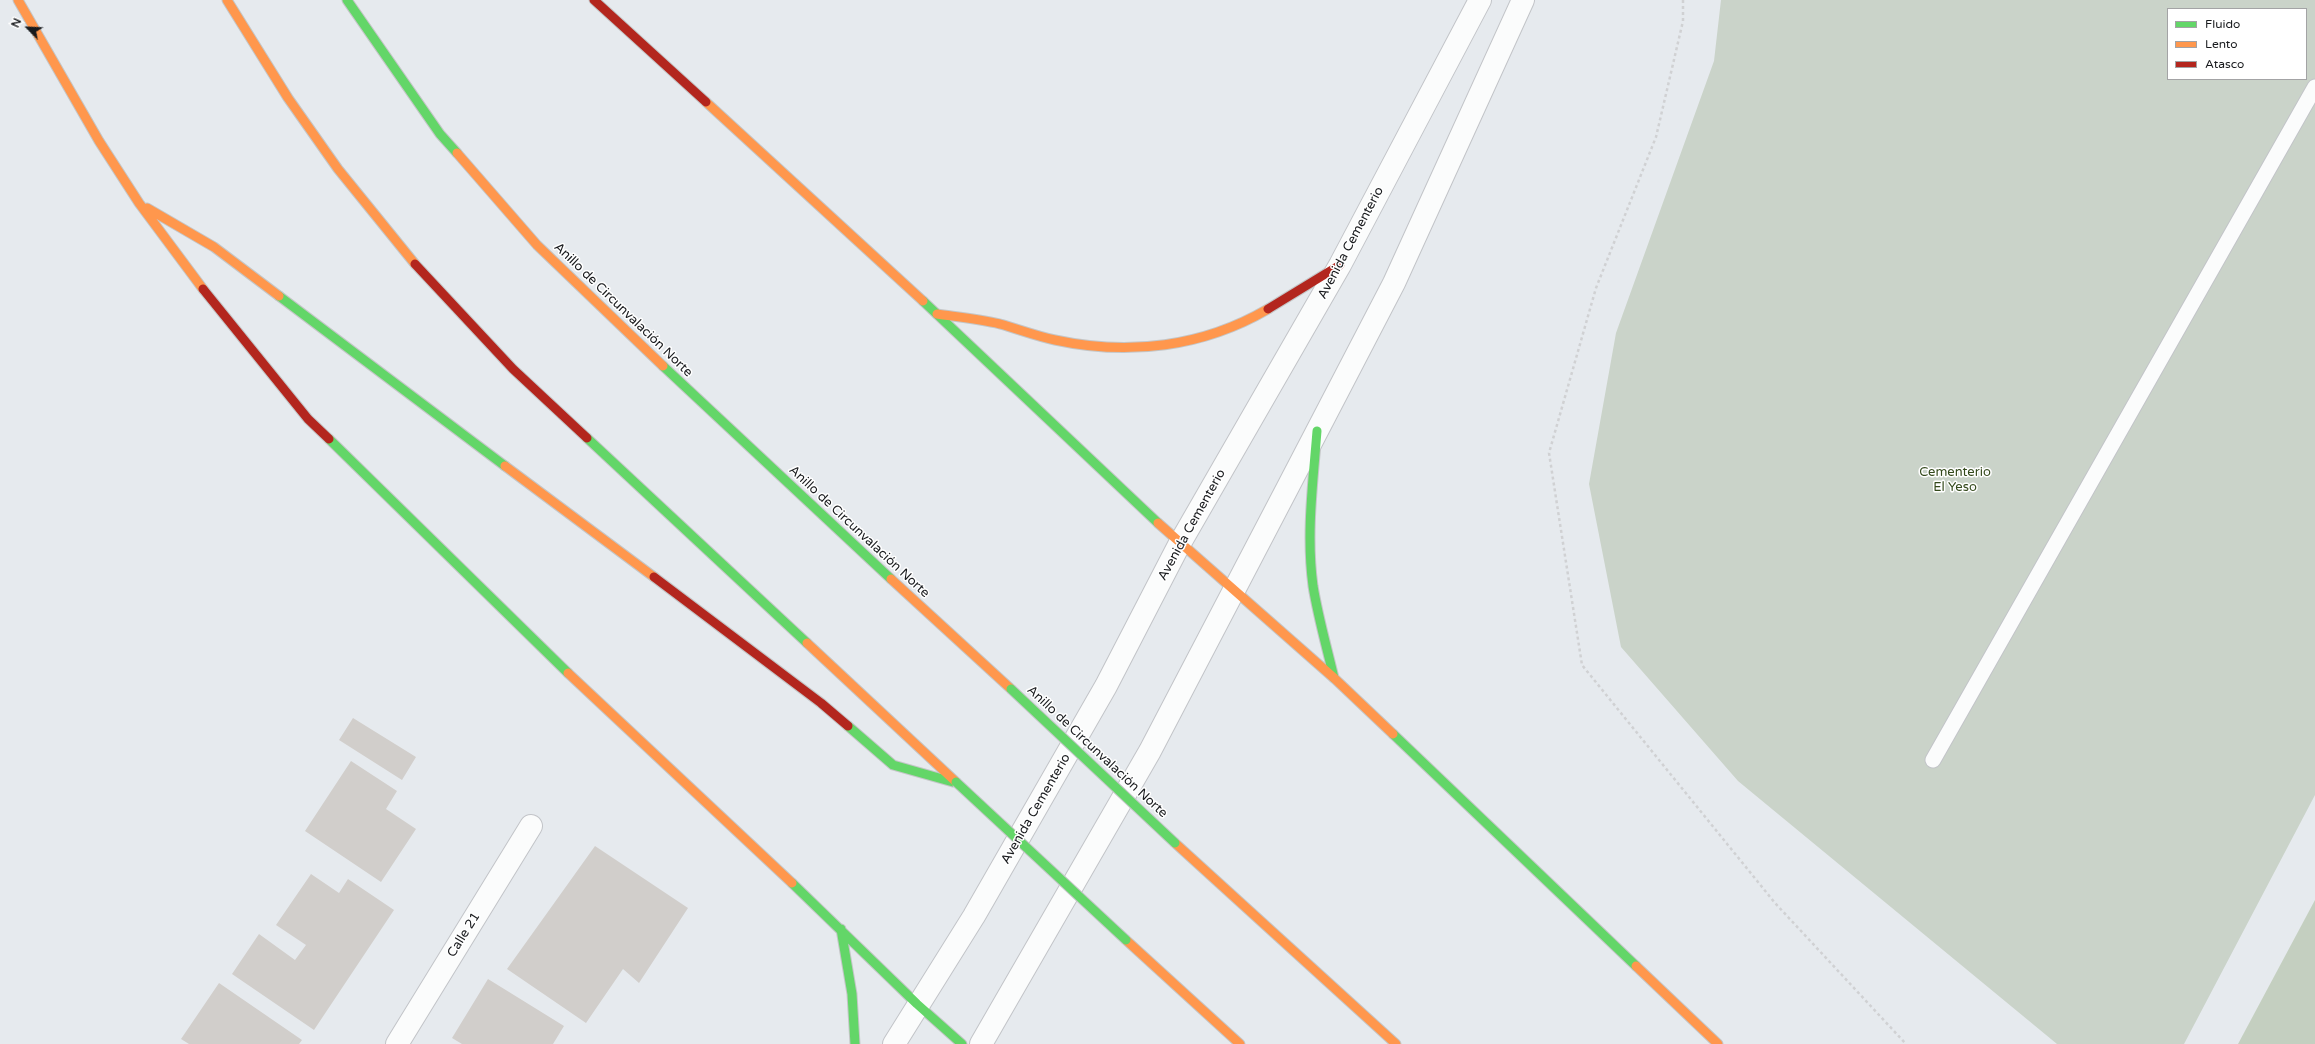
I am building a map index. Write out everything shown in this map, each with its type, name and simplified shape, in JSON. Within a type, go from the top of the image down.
[{"type":"highway","points":[[18,0],[99,141],[139,203],[221,313],[308,419],[573,678],[841,929],[917,1004],[962,1044]]},
{"type":"highway","points":[[227,0],[288,98],[338,169],[423,274],[513,369],[1126,940],[1240,1044]]},
{"type":"highway","name":"Anillo de Circunvalación Norte","points":[[347,0],[440,134],[537,245],[747,446],[1011,689],[1175,843],[1396,1044]]},
{"type":"highway","points":[[594,0],[937,314],[1180,543],[1234,588],[1334,678],[1718,1044]]},
{"type":"highway","points":[[139,203],[214,247],[821,703],[893,765],[956,782]]},
{"type":"highway","points":[[937,314],[999,324],[1032,335],[1071,343],[1102,347],[1141,348],[1171,345],[1222,332],[1249,320],[1340,265]]},
{"type":"highway","points":[[1317,430],[1310,529],[1310,557],[1313,586],[1334,678]]},
{"type":"highway","points":[[841,929],[852,994],[855,1044]]},
{"type":"street","name":"Avenida Cementerio","points":[[894,1044],[917,1004],[974,916],[1106,686],[1180,543],[1340,265],[1480,0]]},
{"type":"street","points":[[981,1044],[1150,751],[1394,283],[1522,0]]},
{"type":"street","name":"Calle 21","points":[[397,1044],[532,826]]},
{"type":"lane","points":[[1933,760],[2315,87]]},
{"type":"path","points":[[1683,0],[1683,21],[1656,137],[1596,288],[1549,453],[1582,665],[1775,903],[1906,1044]]},
{"type":"green space","name":"Cementerio El Yeso","points":[[1721,0],[2315,0],[2315,795],[2184,1044],[2057,1044],[1738,781],[1621,647],[1589,484],[1616,333],[1714,61]]},
{"type":"green space","points":[[2315,900],[2315,1044],[2238,1044]]},
{"type":"building","points":[[353,718],[416,757],[402,780],[339,740]]},
{"type":"building","points":[[351,761],[397,791],[386,809],[416,829],[381,882],[305,831]]},
{"type":"building","points":[[595,846],[688,908],[639,983],[623,969],[586,1023],[507,969]]},
{"type":"building","points":[[311,874],[339,893],[348,879],[394,910],[314,1030],[232,974],[259,934],[295,960],[306,945],[276,925]]},
{"type":"building","points":[[488,979],[564,1026],[553,1044],[462,1044],[452,1038]]},
{"type":"building","points":[[219,983],[302,1040],[299,1044],[189,1044],[181,1039]]},
{"type":"traffic: fast","points":[[347,0],[440,134],[457,153]]},
{"type":"traffic: fast","points":[[279,296],[505,466]]},
{"type":"traffic: fast","points":[[923,301],[1158,523]]},
{"type":"traffic: fast","points":[[663,366],[891,579]]},
{"type":"traffic: fast","points":[[1317,431],[1310,528],[1311,567],[1317,609],[1334,678]]},
{"type":"traffic: fast","points":[[587,438],[807,643]]},
{"type":"traffic: fast","points":[[329,439],[568,673]]},
{"type":"traffic: fast","points":[[1011,689],[1175,843]]},
{"type":"traffic: fast","points":[[848,726],[893,765],[953,782]]},
{"type":"traffic: fast","points":[[1393,734],[1636,966]]},
{"type":"traffic: fast","points":[[956,782],[1126,940]]},
{"type":"traffic: fast","points":[[792,883],[917,1004],[962,1044]]},
{"type":"traffic: fast","points":[[841,929],[852,994],[855,1044]]},
{"type":"traffic: slow","points":[[18,0],[99,141],[139,203],[203,289]]},
{"type":"traffic: slow","points":[[227,0],[288,98],[338,169],[415,264]]},
{"type":"traffic: slow","points":[[706,102],[923,301]]},
{"type":"traffic: slow","points":[[457,153],[537,245],[663,366]]},
{"type":"traffic: slow","points":[[147,208],[214,247],[279,296]]},
{"type":"traffic: slow","points":[[937,314],[992,322],[1055,340],[1083,345],[1138,347],[1165,345],[1192,340],[1243,322],[1268,309]]},
{"type":"traffic: slow","points":[[505,466],[654,577]]},
{"type":"traffic: slow","points":[[1158,523],[1334,678],[1393,734]]},
{"type":"traffic: slow","points":[[891,579],[1011,689]]},
{"type":"traffic: slow","points":[[807,643],[956,782]]},
{"type":"traffic: slow","points":[[568,673],[792,883]]},
{"type":"traffic: slow","points":[[1175,843],[1396,1044]]},
{"type":"traffic: slow","points":[[1126,940],[1240,1044]]},
{"type":"traffic: slow","points":[[1636,966],[1718,1044]]},
{"type":"traffic: jam","points":[[594,0],[706,102]]},
{"type":"traffic: jam","points":[[415,264],[513,369],[587,438]]},
{"type":"traffic: jam","points":[[1268,309],[1340,265]]},
{"type":"traffic: jam","points":[[203,289],[308,419],[329,439]]},
{"type":"traffic: jam","points":[[654,577],[821,703],[848,726]]}]
